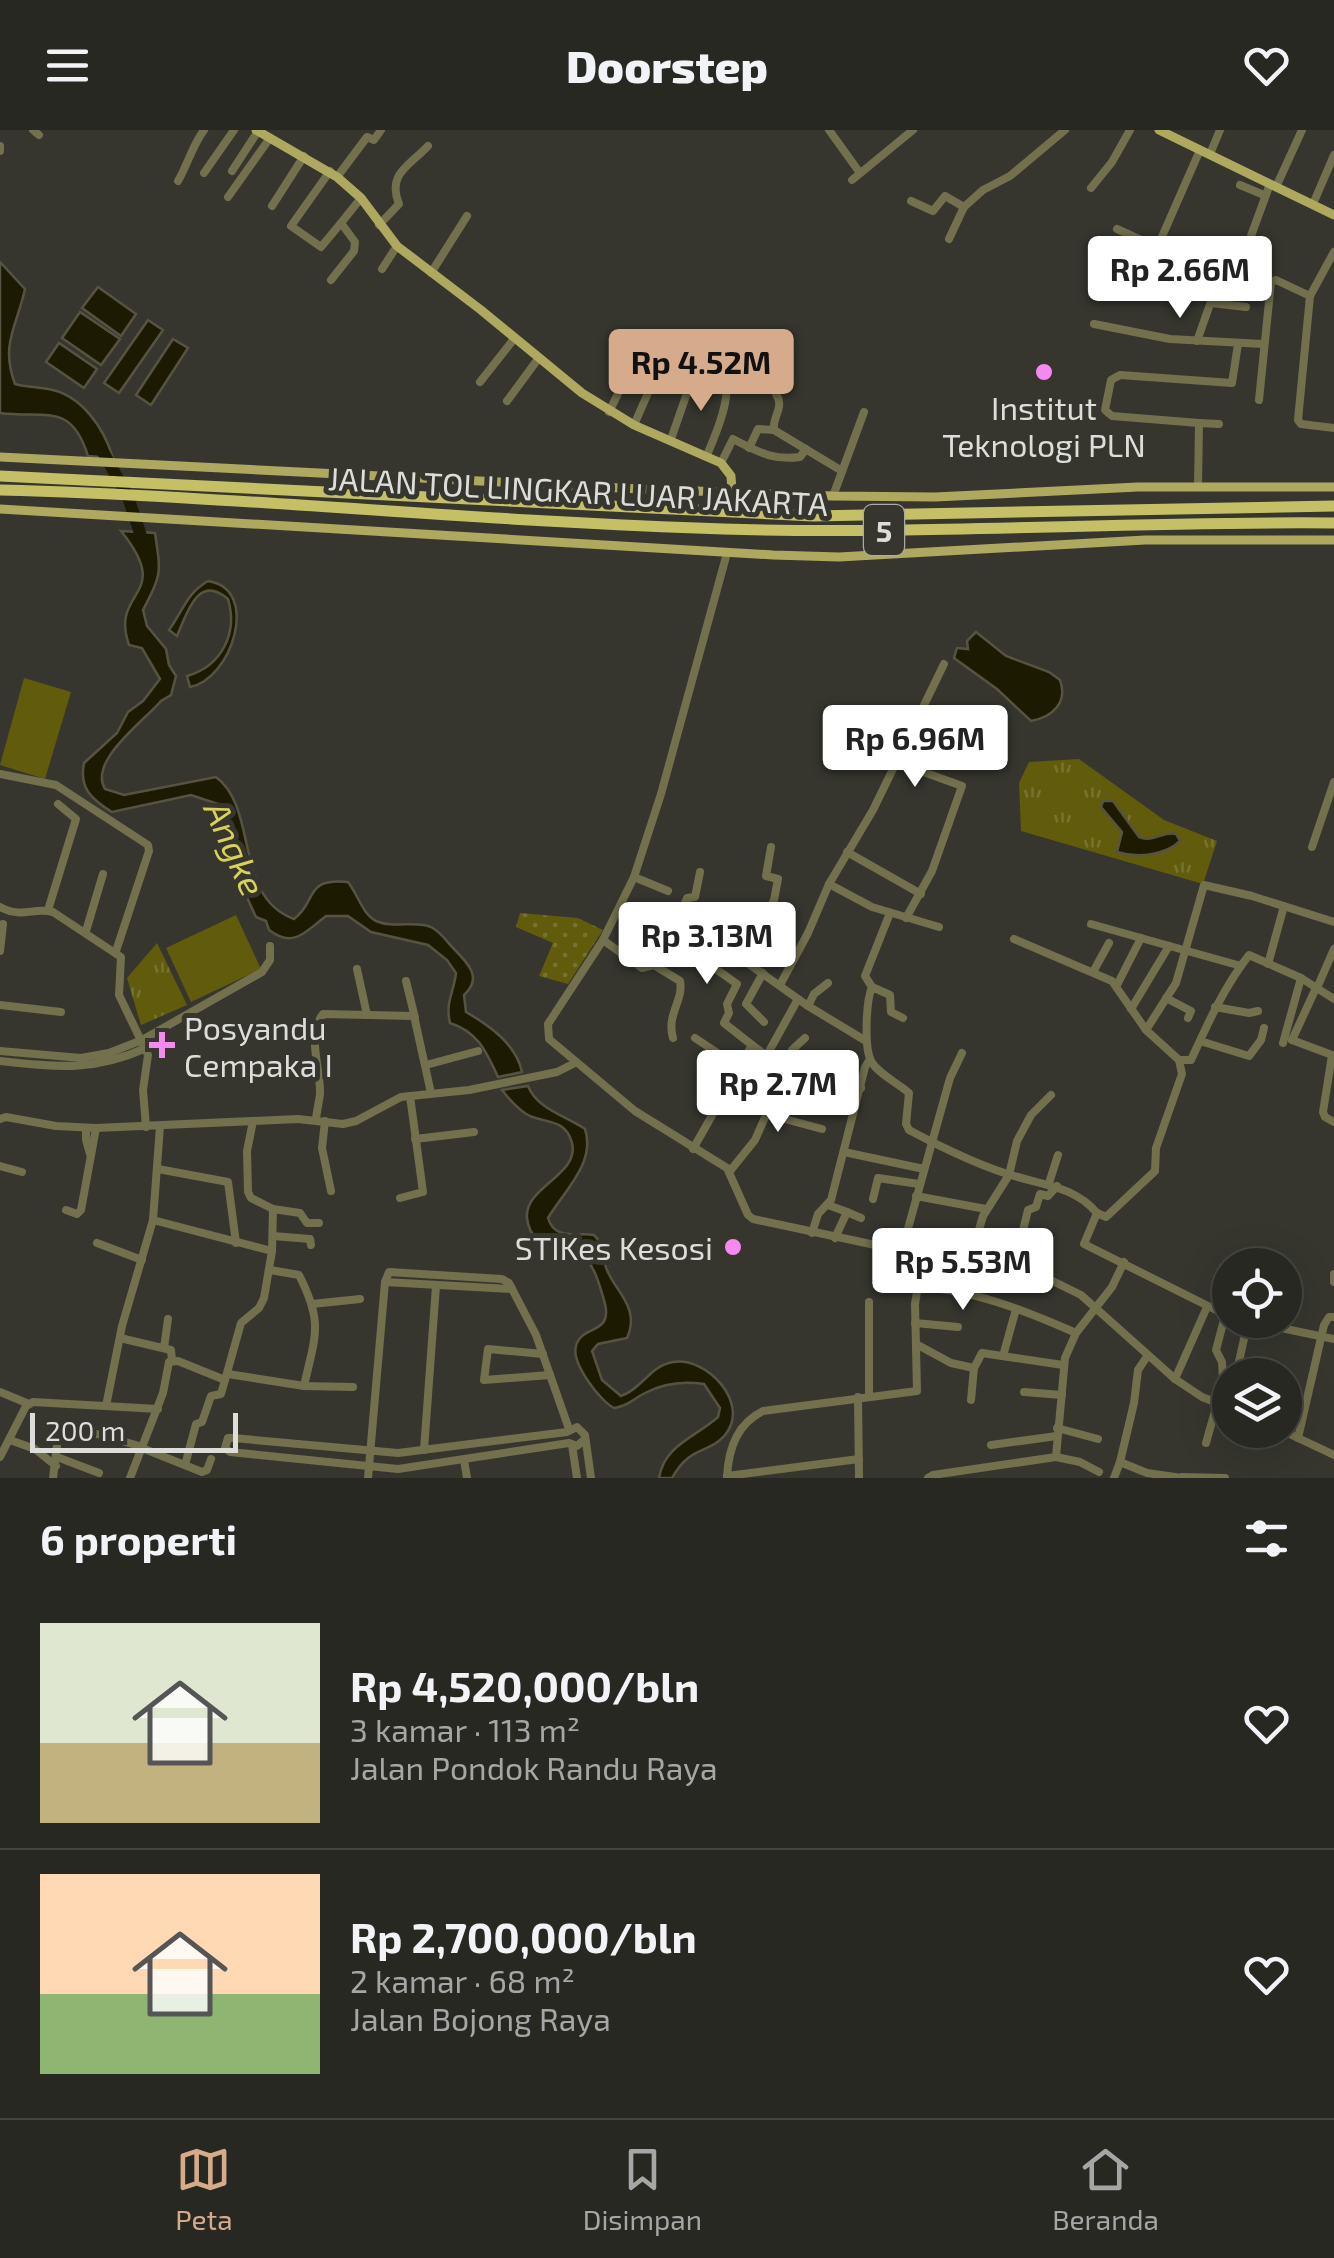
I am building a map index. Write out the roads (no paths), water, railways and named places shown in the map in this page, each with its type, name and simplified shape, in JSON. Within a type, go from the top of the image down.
[{"type":"highway","name":"JALAN TOL LINGKAR LUAR JAKARTA","points":[[0,476],[813,516],[1334,506]]},
{"type":"highway","name":"JALAN TOL LINGKAR LUAR JAKARTA","points":[[0,490],[738,529],[990,530],[1181,522],[1334,522]]},
{"type":"main road","points":[[1159,130],[1334,214]]},
{"type":"main road","points":[[265,133],[333,174],[361,198],[397,246],[609,412],[721,463],[731,476],[732,492]]},
{"type":"main road","points":[[0,456],[833,496],[1198,487],[1334,488]]},
{"type":"main road","points":[[0,509],[839,557],[1092,542],[1334,540]]},
{"type":"street","points":[[178,181],[194,142],[204,130]]},
{"type":"street","points":[[204,173],[234,130]]},
{"type":"street","points":[[361,198],[321,248],[292,227],[366,137],[374,140],[381,130]]},
{"type":"street","points":[[829,130],[856,176],[913,130]]},
{"type":"street","points":[[949,239],[964,207],[983,190],[1010,176],[1065,130]]},
{"type":"street","points":[[1091,188],[1130,130]]},
{"type":"street","points":[[1157,248],[1220,130]]},
{"type":"street","points":[[1220,244],[1244,255],[1264,195],[1302,130]]},
{"type":"street","points":[[232,171],[265,133]]},
{"type":"street","points":[[228,197],[265,133]]},
{"type":"street","points":[[379,225],[399,204],[393,190],[395,180],[428,146]]},
{"type":"street","points":[[272,206],[304,156]]},
{"type":"street","points":[[1313,204],[1334,156]]},
{"type":"street","points":[[1240,185],[1264,195]]},
{"type":"street","points":[[911,201],[934,210],[945,196],[964,207]]},
{"type":"street","points":[[431,273],[467,216]]},
{"type":"street","points":[[331,280],[356,246],[341,223]]},
{"type":"street","points":[[1117,228],[1196,265]]},
{"type":"street","points":[[382,269],[397,246]]},
{"type":"street","points":[[1334,252],[1310,296],[1298,420],[1301,424],[1333,428],[1334,415]]},
{"type":"street","points":[[1197,342],[1222,270]]},
{"type":"street","points":[[1324,272],[1334,276]]},
{"type":"street","points":[[1259,400],[1273,280],[1310,296]]},
{"type":"street","points":[[1211,303],[1246,307]]},
{"type":"street","points":[[1094,324],[1197,342],[1263,344]]},
{"type":"street","points":[[480,382],[514,340]]},
{"type":"street","points":[[1219,424],[1112,416],[1105,410],[1111,380],[1120,375],[1232,383],[1236,379],[1238,344]]},
{"type":"street","points":[[609,412],[640,349]]},
{"type":"street","points":[[507,401],[538,360]]},
{"type":"street","points":[[634,426],[662,361]]},
{"type":"street","points":[[671,439],[693,376]]},
{"type":"street","points":[[707,454],[728,396],[724,378]]},
{"type":"street","points":[[774,430],[780,409],[776,394],[780,378]]},
{"type":"street","points":[[833,496],[864,412]]},
{"type":"street","points":[[1198,487],[1200,423]]},
{"type":"street","points":[[749,448],[758,429],[774,430],[842,472]]},
{"type":"street","points":[[721,463],[732,440],[781,460],[800,457],[806,448]]},
{"type":"street","points":[[727,553],[661,794],[634,877],[602,940],[546,1029],[549,1039],[635,1111],[730,1172],[748,1215],[772,1225],[902,1250],[962,1248],[1015,1262],[1081,1295],[1175,1379],[1212,1401]]},
{"type":"street","points":[[780,985],[944,664]]},
{"type":"street","points":[[896,762],[962,786],[932,871],[906,918]]},
{"type":"street","points":[[0,774],[56,785],[150,849],[118,952],[120,996],[144,1044],[146,1127]]},
{"type":"street","points":[[1312,846],[1334,782]]},
{"type":"street","points":[[48,910],[76,819],[58,804]]},
{"type":"street","points":[[749,963],[762,942],[758,933],[776,890],[778,879],[766,876],[772,847]]},
{"type":"street","points":[[848,852],[920,894]]},
{"type":"street","points":[[671,937],[687,898],[695,897],[700,872]]},
{"type":"street","points":[[86,931],[103,874]]},
{"type":"street","points":[[634,877],[668,891]]},
{"type":"street","points":[[829,884],[890,914],[939,926]]},
{"type":"street","points":[[1146,1030],[1176,983],[1206,884],[1334,922]]},
{"type":"street","points":[[1268,964],[1284,906]]},
{"type":"street","points":[[0,907],[22,915],[48,910],[118,952]]},
{"type":"street","points":[[620,907],[697,954],[737,984],[724,1022],[752,1045],[787,1070],[818,1085],[826,1080],[860,1088]]},
{"type":"street","points":[[890,914],[865,976],[872,987],[890,995],[892,1012],[902,1018]]},
{"type":"street","points":[[0,951],[3,924]]},
{"type":"street","points":[[1091,924],[1240,966]]},
{"type":"street","points":[[1117,985],[1142,938]]},
{"type":"street","points":[[697,954],[712,939],[866,1041]]},
{"type":"street","points":[[869,1056],[909,1094],[907,1127],[1009,1175],[1053,1185],[1106,1217],[1156,1169],[1156,1148],[1182,1074],[1179,1060],[1146,1030],[1117,985],[1014,939]]},
{"type":"street","points":[[602,940],[642,968],[653,964],[680,980],[682,988],[669,1022],[673,1038]]},
{"type":"street","points":[[1093,972],[1109,942]]},
{"type":"street","points":[[0,1060],[81,1063],[144,1044],[262,972],[270,960],[270,946]]},
{"type":"street","points":[[1131,1009],[1169,946]]},
{"type":"street","points":[[1287,1041],[1334,949]]},
{"type":"street","points":[[1179,1060],[1191,1060],[1215,1006],[1226,995],[1248,955],[1301,978],[1334,999]]},
{"type":"street","points":[[357,970],[367,1015]]},
{"type":"street","points":[[763,972],[746,1004],[764,1022]]},
{"type":"street","points":[[1287,1041],[1301,978]]},
{"type":"street","points":[[406,981],[431,1093]]},
{"type":"street","points":[[808,1006],[814,994],[828,982]]},
{"type":"street","points":[[812,1233],[818,1214],[828,1205],[869,1056],[866,1041],[872,987]]},
{"type":"street","points":[[1166,998],[1191,1011],[1188,1018]]},
{"type":"street","points":[[767,1054],[798,999]]},
{"type":"street","points":[[0,1005],[61,1012]]},
{"type":"street","points":[[1215,1006],[1258,1012]]},
{"type":"street","points":[[331,1191],[322,1148],[315,1058],[319,1016],[396,1014],[415,1018]]},
{"type":"street","points":[[1200,1041],[1248,1056],[1263,1033],[1332,1056],[1324,1117],[1334,1122]]},
{"type":"street","points":[[695,1038],[740,1068]]},
{"type":"street","points":[[730,1172],[748,1152],[794,1048],[806,1038]]},
{"type":"street","points":[[693,1149],[752,1045]]},
{"type":"street","points":[[426,1065],[478,1051]]},
{"type":"street","points":[[0,1052],[81,1063]]},
{"type":"street","points":[[902,1250],[950,1078],[962,1053]]},
{"type":"street","points":[[0,1119],[91,1128],[195,1121],[320,1120],[341,1124],[410,1096],[528,1078],[557,1072],[575,1063]]},
{"type":"street","points":[[973,1250],[986,1210],[1009,1175],[1017,1141],[1031,1116],[1051,1095]]},
{"type":"street","points":[[400,1198],[423,1194],[410,1096]]},
{"type":"street","points":[[766,1114],[822,1129]]},
{"type":"street","points":[[253,1122],[247,1151],[251,1198],[273,1209],[300,1213],[306,1222],[319,1223]]},
{"type":"street","points":[[106,1406],[120,1338],[153,1220],[160,1126]]},
{"type":"street","points":[[66,1210],[77,1214],[81,1210],[91,1128]]},
{"type":"street","points":[[414,1139],[474,1132]]},
{"type":"street","points":[[844,1152],[924,1169]]},
{"type":"street","points":[[1015,1262],[1028,1210],[1036,1207],[1040,1194],[1049,1195],[1058,1156]]},
{"type":"street","points":[[0,1166],[22,1172]]},
{"type":"street","points":[[158,1168],[228,1182],[236,1242]]},
{"type":"street","points":[[874,1199],[878,1178],[919,1184]]},
{"type":"street","points":[[916,1196],[986,1210]]},
{"type":"street","points":[[828,1205],[861,1218]]},
{"type":"street","points":[[185,1465],[196,1424],[202,1422],[211,1396],[222,1394],[241,1324],[258,1308],[270,1270],[273,1209]]},
{"type":"street","points":[[835,1238],[847,1212]]},
{"type":"street","points":[[1097,1212],[1084,1244],[1212,1309]]},
{"type":"street","points":[[153,1220],[272,1251]]},
{"type":"street","points":[[273,1236],[310,1239],[311,1244]]},
{"type":"street","points":[[97,1243],[142,1260]]},
{"type":"street","points":[[958,1293],[962,1248]]},
{"type":"street","points":[[859,1459],[727,1477],[733,1442],[752,1416],[775,1408],[916,1391],[917,1287],[924,1249]]},
{"type":"street","points":[[1056,1457],[1064,1364],[1076,1333],[1112,1287],[1124,1262]]},
{"type":"street","points":[[270,1270],[300,1274],[312,1304],[316,1334],[304,1386]]},
{"type":"street","points":[[368,1478],[389,1272],[502,1279],[512,1289],[550,1375],[568,1430],[577,1478]]},
{"type":"street","points":[[1334,1274],[1334,1282]]},
{"type":"street","points":[[385,1282],[512,1289]]},
{"type":"street","points":[[424,1450],[436,1286]]},
{"type":"street","points":[[917,1287],[1016,1308],[1076,1333]]},
{"type":"street","points":[[312,1304],[360,1299]]},
{"type":"street","points":[[869,1302],[870,1396]]},
{"type":"street","points":[[1175,1379],[1207,1307]]},
{"type":"street","points":[[1003,1356],[1016,1308]]},
{"type":"street","points":[[1302,1422],[1324,1324],[1334,1317]]},
{"type":"street","points":[[164,1348],[168,1319]]},
{"type":"street","points":[[915,1323],[958,1327]]},
{"type":"street","points":[[1302,1333],[1334,1339]]},
{"type":"street","points":[[120,1338],[173,1352],[158,1409],[130,1478]]},
{"type":"street","points":[[916,1344],[951,1363],[974,1368]]},
{"type":"street","points":[[542,1354],[488,1348],[484,1380],[550,1375]]},
{"type":"street","points":[[970,1400],[974,1368],[982,1353],[1064,1364]]},
{"type":"street","points":[[1114,1478],[1134,1403],[1138,1370],[1148,1355]]},
{"type":"street","points":[[172,1360],[227,1377],[353,1387]]},
{"type":"street","points":[[0,1392],[29,1404],[65,1402],[158,1409]]},
{"type":"street","points":[[1024,1392],[1062,1395]]},
{"type":"street","points":[[858,1397],[859,1478]]},
{"type":"street","points":[[0,1457],[29,1404]]},
{"type":"street","points":[[1206,1443],[1212,1422]]},
{"type":"street","points":[[585,1439],[582,1444],[398,1469],[230,1452],[225,1448],[228,1438],[233,1438],[370,1452],[424,1450],[580,1428],[585,1439],[591,1478]]},
{"type":"street","points":[[52,1478],[60,1429]]},
{"type":"street","points":[[991,1445],[1057,1432],[1098,1439]]},
{"type":"street","points":[[97,1434],[205,1472],[212,1458]]},
{"type":"street","points":[[1302,1440],[1334,1454]]},
{"type":"street","points":[[5,1443],[34,1449],[56,1462],[99,1473]]},
{"type":"street","points":[[928,1478],[933,1474],[1056,1457],[1080,1462],[1099,1472]]},
{"type":"street","points":[[464,1460],[467,1478]]},
{"type":"street","points":[[1120,1462],[1147,1473],[1225,1478]]},
{"type":"street","points":[[813,1465],[814,1478]]},
{"type":"water","points":[[0,262],[25,289],[9,346],[15,384],[60,392],[81,405],[104,435],[113,458],[88,456],[81,439],[65,420],[0,413]]},
{"type":"water","points":[[98,287],[136,314],[121,336],[82,308]]},
{"type":"water","points":[[80,312],[120,339],[101,365],[62,338]]},
{"type":"water","points":[[148,320],[163,330],[119,393],[104,383]]},
{"type":"water","points":[[173,339],[188,348],[151,405],[136,395]]},
{"type":"water","points":[[59,343],[97,369],[84,388],[46,362]]},
{"type":"water","points":[[121,531],[155,533],[158,573],[143,610],[147,626],[166,649],[176,676],[171,695],[131,730],[111,754],[104,766],[105,789],[124,795],[216,777],[229,791],[238,810],[254,873],[275,908],[294,919],[317,887],[348,882],[376,921],[435,929],[471,971],[472,983],[464,995],[466,1012],[508,1044],[522,1072],[498,1077],[474,1037],[450,1023],[449,1003],[456,973],[428,945],[371,932],[348,916],[326,916],[293,938],[269,930],[266,921],[256,917],[233,867],[218,804],[191,795],[112,812],[88,792],[83,779],[84,763],[117,733],[128,712],[143,701],[160,679],[142,648],[129,645],[127,613],[142,581],[142,569]]},
{"type":"water","points":[[208,581],[224,588],[233,600],[237,616],[235,634],[218,668],[190,687],[187,676],[210,665],[229,636],[228,599],[218,592],[201,593],[177,636],[169,630],[190,597]]},
{"type":"water","points":[[976,632],[1006,656],[1060,680],[1062,695],[1057,707],[1031,721],[997,689],[954,658],[957,648],[968,649],[967,641]]},
{"type":"water","points":[[1103,801],[1113,801],[1139,837],[1176,834],[1180,841],[1150,854],[1117,852],[1122,832],[1101,807]]},
{"type":"water","points":[[528,1086],[538,1101],[585,1129],[582,1165],[548,1218],[561,1233],[594,1235],[598,1239],[608,1273],[628,1306],[631,1326],[627,1338],[598,1344],[592,1351],[602,1380],[621,1396],[665,1364],[686,1362],[711,1374],[729,1397],[732,1423],[725,1435],[692,1455],[672,1478],[659,1478],[667,1457],[718,1417],[720,1408],[704,1384],[689,1383],[659,1387],[614,1408],[582,1371],[576,1346],[579,1339],[605,1319],[604,1300],[585,1258],[542,1242],[530,1229],[528,1207],[568,1164],[572,1143],[565,1130],[526,1114],[502,1090]]},
{"type":"waterway","name":"Angke","points":[[103,452],[128,497],[145,548]]},
{"type":"place","name":"Institut Teknologi PLN","points":[[1044,372]]},
{"type":"place","name":"Posyandu Cempaka I","points":[[162,1045]]},
{"type":"place","name":"STIKes Kesosi","points":[[733,1247]]}]
